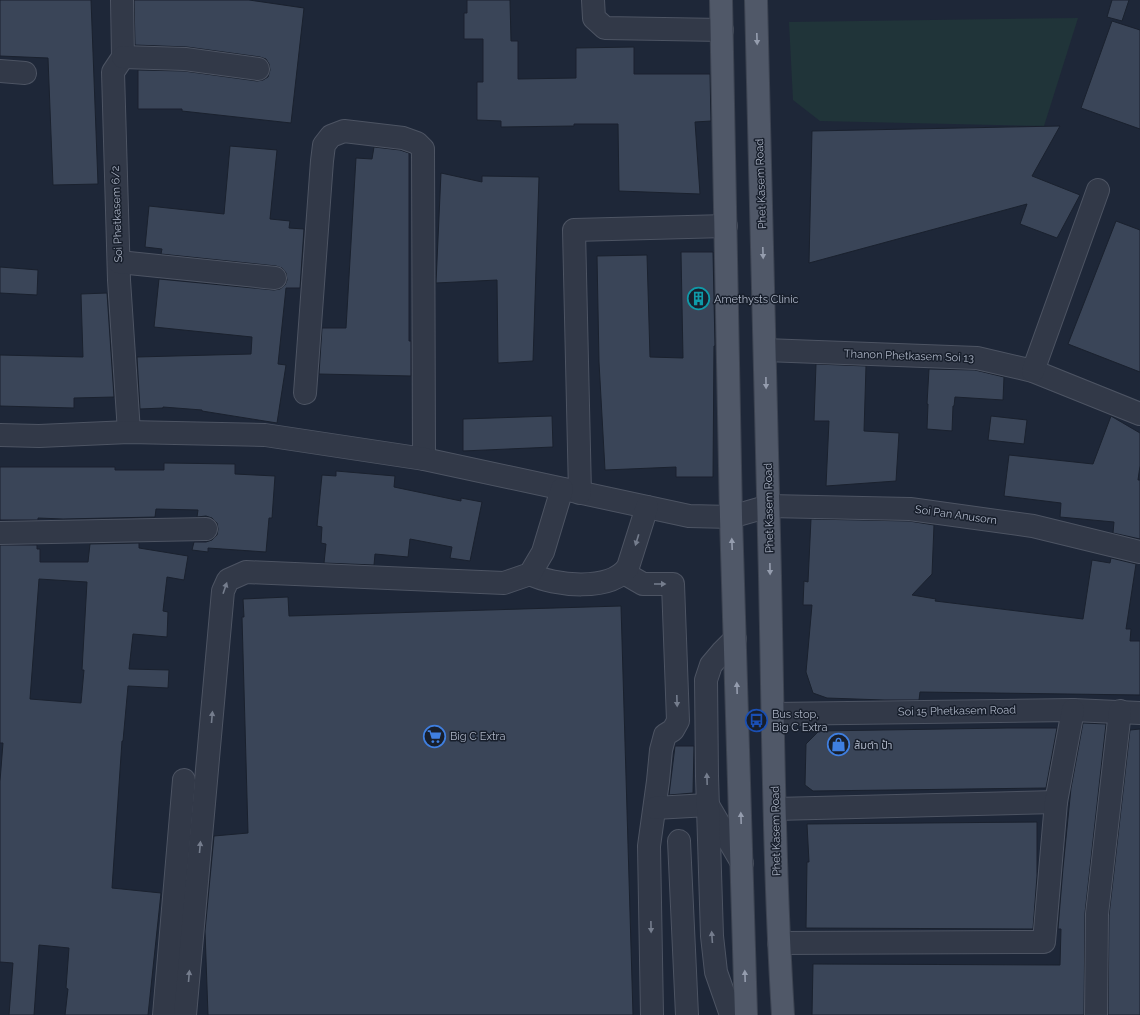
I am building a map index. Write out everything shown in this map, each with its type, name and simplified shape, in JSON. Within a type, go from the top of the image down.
[{"type":"main road","points":[[721,0],[731,517],[746,1015]]},
{"type":"main road","name":"Phet Kasem Road","points":[[756,0],[775,809],[779,943],[783,1015]]},
{"type":"street","points":[[122,0],[123,58],[185,59],[258,69]]},
{"type":"street","points":[[593,0],[594,18],[605,28],[722,30]]},
{"type":"street","name":"Soi Phetkasem 6/2","points":[[123,58],[113,72],[119,262],[129,432]]},
{"type":"street","points":[[0,72],[25,73]]},
{"type":"street","points":[[305,393],[324,145],[331,136],[344,131],[403,138],[417,143],[423,149],[424,460]]},
{"type":"street","points":[[1033,371],[1098,190]]},
{"type":"street","points":[[186,1015],[223,591],[228,580],[246,572],[504,583],[530,574],[543,552],[571,491],[574,230],[726,226]]},
{"type":"street","points":[[119,262],[276,278]]},
{"type":"street","name":"Thanon Phetkasem Soi 13","points":[[765,350],[977,358],[1033,371],[1140,414]]},
{"type":"street","name":"Soi Pan Anusorn","points":[[0,435],[39,436],[129,432],[265,435],[424,460],[689,516],[731,517],[769,506],[910,509],[1033,526],[1140,552]]},
{"type":"street","points":[[530,574],[539,578],[557,582],[582,584],[607,582],[618,578],[628,567],[647,507]]},
{"type":"street","points":[[0,533],[206,530]]},
{"type":"street","points":[[624,573],[643,584],[673,584],[678,721],[673,730],[665,735],[661,750],[655,808],[649,846],[652,1015]]},
{"type":"street","points":[[732,1015],[716,972],[712,936],[706,680],[711,665],[735,639]]},
{"type":"street","points":[[779,943],[1044,942],[1056,802],[1073,710]]},
{"type":"street","name":"Soi 15 Phetkasem Road","points":[[773,714],[1073,710],[1130,712]]},
{"type":"street","points":[[1096,1015],[1097,914],[1130,712]]},
{"type":"street","points":[[164,1015],[184,780]]},
{"type":"street","points":[[775,809],[1056,802]]},
{"type":"street","points":[[655,808],[708,805]]},
{"type":"street","points":[[708,805],[742,863]]},
{"type":"street","points":[[679,841],[687,1015]]},
{"type":"street","points":[[650,894],[681,890]]},
{"type":"green space","points":[[1078,18],[1044,126],[820,121],[793,100],[789,22]]},
{"type":"building","points":[[0,0],[91,0],[98,184],[53,185],[48,58],[0,56]]},
{"type":"building","points":[[134,0],[249,0],[304,8],[291,123],[182,111],[182,109],[138,109],[138,70],[184,71],[257,81],[268,77],[270,70],[266,59],[260,57],[187,47],[135,45]]},
{"type":"building","points":[[467,0],[510,0],[511,41],[518,41],[518,79],[576,78],[576,48],[634,47],[634,74],[710,74],[711,121],[695,122],[700,194],[619,191],[618,124],[501,127],[501,121],[477,120],[477,82],[483,82],[483,39],[464,39],[464,13],[467,13]]},
{"type":"building","points":[[1112,0],[1129,0],[1122,21],[1107,17]]},
{"type":"building","points":[[1112,21],[1140,30],[1140,129],[1081,108]]},
{"type":"building","points":[[1060,126],[1032,176],[1080,195],[1057,238],[1020,224],[1027,204],[809,263],[812,131]]},
{"type":"building","points":[[230,146],[277,150],[270,219],[290,221],[289,228],[304,229],[300,288],[286,288],[278,364],[286,365],[277,423],[202,410],[163,407],[140,409],[137,357],[251,354],[252,337],[154,327],[159,279],[274,290],[280,289],[285,285],[287,280],[286,273],[282,268],[276,266],[161,254],[162,249],[145,247],[149,206],[224,214]]},
{"type":"building","points":[[374,147],[400,150],[409,153],[409,341],[411,341],[411,376],[319,374],[322,328],[346,328],[356,158],[372,159]]},
{"type":"building","points":[[441,173],[482,182],[482,176],[539,177],[533,361],[498,363],[497,280],[436,283]]},
{"type":"building","points":[[1116,221],[1140,230],[1140,372],[1068,344]]},
{"type":"building","points":[[681,252],[713,252],[715,346],[713,477],[676,477],[676,467],[605,470],[599,362],[597,256],[647,255],[650,357],[683,358]]},
{"type":"building","points":[[0,267],[38,270],[37,295],[0,293]]},
{"type":"building","points":[[107,293],[114,397],[74,398],[74,408],[0,406],[0,355],[83,357],[81,294]]},
{"type":"building","points":[[816,364],[866,366],[864,431],[899,433],[896,481],[826,486],[829,421],[814,421]]},
{"type":"building","points":[[929,369],[975,370],[1004,377],[1003,400],[955,397],[953,406],[952,431],[927,429]]},
{"type":"building","points":[[552,416],[553,447],[463,451],[463,419]]},
{"type":"building","points":[[991,416],[1027,420],[1024,444],[988,440]]},
{"type":"building","points":[[1111,416],[1140,433],[1140,466],[1138,480],[1140,480],[1140,539],[1113,533],[1114,522],[1060,517],[1061,503],[1004,496],[1009,455],[1093,464]]},
{"type":"building","points":[[164,463],[235,464],[235,474],[275,476],[272,518],[269,518],[266,552],[208,548],[208,552],[192,550],[194,542],[206,542],[212,540],[217,535],[218,529],[217,523],[212,518],[206,516],[197,517],[198,510],[156,509],[155,517],[63,519],[38,518],[38,520],[0,520],[0,467],[115,467],[115,470],[164,470]]},
{"type":"building","points":[[336,471],[395,476],[394,487],[461,501],[461,498],[482,502],[470,561],[450,558],[452,547],[410,539],[408,557],[375,554],[374,565],[324,563],[326,544],[321,543],[322,527],[317,526],[322,475],[336,476]]},
{"type":"building","points":[[811,519],[909,521],[934,525],[932,574],[912,595],[936,599],[935,601],[1083,619],[1092,560],[1110,563],[1111,558],[1136,564],[1126,629],[1131,629],[1130,641],[1140,641],[1140,695],[920,692],[919,700],[884,700],[827,698],[813,693],[806,672],[812,605],[803,605],[804,581],[808,582]]},
{"type":"building","points":[[139,543],[139,548],[188,556],[184,580],[167,577],[163,611],[168,612],[167,637],[133,634],[129,669],[169,670],[168,688],[128,686],[122,741],[112,888],[161,893],[148,1015],[65,1015],[68,989],[66,988],[69,948],[39,945],[34,1015],[9,1015],[13,963],[0,962],[0,781],[3,743],[0,743],[0,545],[37,545],[37,549],[40,549],[40,562],[88,562],[90,544]],"holes":[[[39,579],[87,582],[82,670],[84,670],[81,703],[30,699]]]},
{"type":"building","name":"Big C Extra","points":[[288,597],[289,616],[621,606],[633,1015],[208,1015],[205,931],[214,836],[248,833],[242,617],[244,617],[243,599]]},
{"type":"building","points":[[1083,723],[1106,724],[1085,913],[1084,1015],[812,1015],[813,964],[1060,965],[1061,929],[1058,929],[1063,868],[1071,788]]},
{"type":"building","points":[[1057,728],[1046,788],[813,791],[805,785],[806,744],[819,731]]},
{"type":"building","points":[[1140,729],[1140,1015],[1108,1015],[1109,915],[1130,730]]},
{"type":"building","points":[[675,746],[694,746],[693,793],[669,795]]},
{"type":"building","points":[[1037,822],[1037,876],[1033,929],[806,928],[807,862],[809,862],[807,824]]},
{"type":"place","name":"Amethysts Clinic","points":[[699,299]]},
{"type":"place","name":"Bus stop, Big C Extra","points":[[757,720]]},
{"type":"place","name":"Big C Extra","points":[[435,736]]},
{"type":"place","name":"ส้มตำ ป้า","points":[[838,745]]}]
